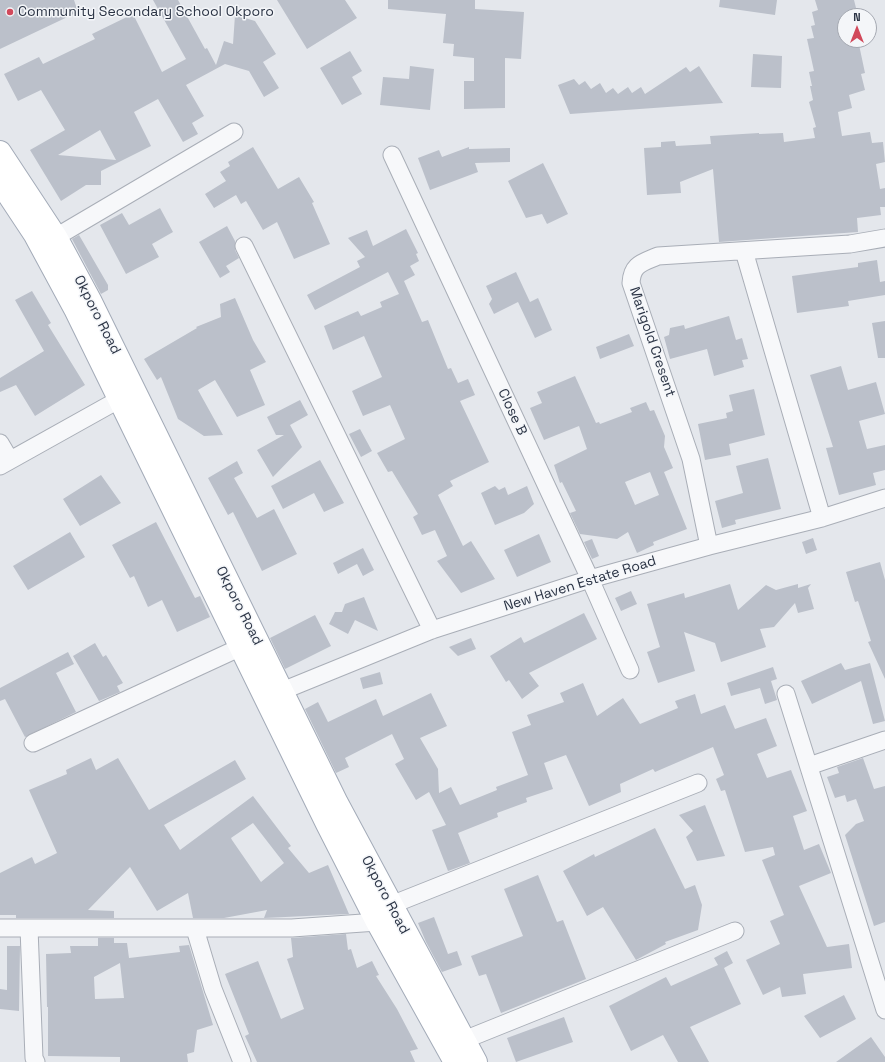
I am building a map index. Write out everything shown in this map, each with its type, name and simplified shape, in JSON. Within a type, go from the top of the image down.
[{"type":"main road","name":"Okporo Road","points":[[0,152],[56,237],[92,302],[208,542],[337,803],[384,914],[464,1040],[476,1062]]},
{"type":"main road","name":"Okporo Road","points":[[0,182],[35,235],[120,399],[241,647],[384,914],[455,1062]]},
{"type":"street","points":[[56,237],[234,132]]},
{"type":"street","name":"Close B","points":[[392,155],[590,579],[630,670]]},
{"type":"street","name":"Marigold Cresent","points":[[709,546],[691,458],[631,283],[632,272],[637,265],[658,256],[850,244],[885,238]]},
{"type":"street","points":[[244,246],[432,630]]},
{"type":"street","points":[[744,251],[822,518]]},
{"type":"street","points":[[0,443],[5,463],[120,399]]},
{"type":"street","name":"New Haven Estate Road","points":[[282,691],[432,630],[590,579],[709,546],[822,518],[885,498]]},
{"type":"street","points":[[33,743],[241,647]]},
{"type":"street","points":[[786,694],[885,1010]]},
{"type":"street","points":[[809,766],[885,740]]},
{"type":"street","points":[[0,928],[292,928],[384,914],[698,782]]},
{"type":"street","points":[[29,928],[34,1058],[36,1062]]},
{"type":"street","points":[[195,929],[213,989],[242,1062]]},
{"type":"street","points":[[464,1040],[735,931]]},
{"type":"building","points":[[0,0],[74,0],[78,12],[0,49]]},
{"type":"building","points":[[153,0],[178,0],[205,49],[207,48],[216,65],[224,41],[233,44],[235,15],[255,21],[276,54],[263,62],[279,88],[264,97],[249,71],[225,64],[186,85],[204,116],[192,123],[198,134],[183,142],[158,99],[134,112],[151,146],[101,171],[101,185],[86,185],[61,201],[30,150],[65,130],[41,90],[18,101],[4,74],[39,57],[43,64],[95,39],[92,34],[133,14],[162,72],[186,59]],"holes":[[[100,130],[116,160],[58,155]]]},
{"type":"building","points":[[277,0],[345,0],[357,18],[307,49]]},
{"type":"building","points":[[388,0],[475,0],[475,9],[524,12],[521,59],[505,58],[505,108],[464,109],[464,81],[474,81],[474,58],[453,56],[454,44],[443,43],[446,14],[388,9]]},
{"type":"building","points":[[720,0],[777,0],[775,15],[719,7]]},
{"type":"building","points":[[815,0],[854,0],[856,8],[837,8],[837,48],[860,48],[865,73],[861,74],[865,90],[849,95],[852,108],[838,112],[842,136],[870,132],[872,143],[883,142],[885,162],[876,164],[880,189],[885,188],[885,207],[880,207],[881,215],[857,218],[858,232],[719,242],[713,169],[680,182],[681,193],[647,195],[644,148],[661,147],[661,142],[675,141],[676,146],[711,144],[710,136],[759,133],[783,133],[784,142],[815,138],[813,128],[816,127],[809,102],[813,100],[809,72],[814,71],[807,39],[814,38],[811,26],[815,25],[812,12],[818,10]]},
{"type":"building","points":[[350,51],[362,71],[352,77],[362,94],[342,105],[320,68]]},
{"type":"building","points":[[753,54],[782,56],[781,88],[751,87]]},
{"type":"building","points":[[410,66],[434,69],[430,110],[380,105],[383,77],[409,79]]},
{"type":"building","points":[[699,66],[723,103],[570,114],[558,85],[574,79],[579,85],[585,81],[591,89],[600,83],[606,93],[613,88],[618,94],[628,87],[632,93],[641,87],[645,94],[686,67],[690,72]]},
{"type":"building","points":[[253,147],[278,189],[299,177],[314,202],[312,203],[330,244],[294,259],[277,222],[263,230],[246,201],[241,204],[236,195],[214,208],[205,194],[226,181],[220,172],[230,166],[228,162]]},
{"type":"building","points":[[469,147],[469,149],[510,148],[510,162],[475,163],[478,172],[430,190],[418,158],[439,150],[442,157]]},
{"type":"building","points":[[543,163],[568,214],[547,224],[542,214],[526,218],[508,181]]},
{"type":"building","points":[[160,208],[173,232],[152,244],[159,257],[126,274],[100,225],[122,213],[129,225]]},
{"type":"building","points":[[227,226],[235,241],[235,250],[239,258],[226,266],[230,272],[220,278],[199,242]]},
{"type":"building","points":[[406,229],[418,253],[416,254],[419,261],[410,266],[415,275],[404,281],[422,322],[428,320],[448,369],[451,368],[458,383],[468,379],[475,395],[460,401],[489,462],[450,481],[453,486],[438,495],[463,546],[471,541],[495,579],[461,593],[437,561],[447,556],[435,530],[422,535],[413,517],[418,514],[392,471],[388,472],[377,453],[405,439],[390,405],[363,416],[352,391],[382,377],[364,336],[333,350],[324,326],[358,311],[361,316],[382,307],[380,302],[399,294],[388,272],[315,310],[307,295],[360,267],[357,261],[365,257],[348,238],[367,230],[373,246]]},
{"type":"building","points":[[79,235],[108,285],[108,290],[101,294],[72,239]]},
{"type":"building","points":[[877,260],[880,282],[885,281],[885,295],[848,301],[849,306],[797,313],[792,276],[858,267],[858,263]]},
{"type":"building","points":[[516,272],[530,302],[538,298],[552,330],[535,338],[518,302],[494,314],[489,304],[492,299],[486,286]]},
{"type":"building","points":[[32,291],[51,323],[48,325],[85,385],[35,416],[16,385],[0,392],[0,378],[44,351],[15,300]]},
{"type":"building","points":[[235,298],[253,340],[266,362],[250,370],[265,405],[237,417],[215,380],[198,390],[223,435],[204,436],[178,419],[161,377],[157,380],[144,359],[197,328],[196,327],[221,317],[220,304]]},
{"type":"building","points":[[729,316],[736,340],[742,338],[748,359],[742,360],[744,367],[714,376],[707,349],[670,359],[664,337],[669,335],[670,328],[684,325],[685,329]]},
{"type":"building","points":[[885,321],[885,358],[878,358],[872,323]]},
{"type":"building","points":[[629,334],[634,346],[600,359],[596,347]]},
{"type":"building","points":[[841,366],[848,390],[876,382],[885,414],[859,421],[867,449],[885,445],[885,470],[873,473],[876,485],[839,495],[826,448],[833,447],[810,375]]},
{"type":"building","points":[[575,376],[596,423],[599,422],[600,424],[632,412],[630,408],[646,402],[650,411],[654,410],[665,436],[664,447],[673,468],[664,472],[687,529],[653,542],[654,545],[637,553],[628,532],[617,539],[580,534],[570,513],[576,511],[562,482],[560,483],[554,465],[587,449],[579,426],[544,440],[530,408],[542,403],[537,392]],"holes":[[[650,472],[659,495],[635,505],[625,482]]]},
{"type":"building","points":[[754,389],[765,435],[729,444],[731,455],[705,460],[698,424],[727,418],[726,413],[733,411],[729,395]]},
{"type":"building","points":[[300,400],[308,415],[290,425],[302,447],[273,477],[257,450],[284,435],[276,435],[267,417]]},
{"type":"building","points":[[360,429],[372,451],[361,457],[349,434]]},
{"type":"building","points":[[768,458],[781,509],[735,520],[736,524],[722,528],[715,501],[743,493],[736,466]]},
{"type":"building","points":[[320,460],[344,503],[324,512],[314,493],[283,509],[271,486]]},
{"type":"building","points":[[237,461],[243,473],[234,478],[257,518],[274,509],[297,554],[262,571],[233,512],[228,515],[208,478]]},
{"type":"building","points":[[101,475],[121,503],[80,526],[63,499]]},
{"type":"building","points":[[495,486],[499,490],[505,487],[508,495],[527,486],[534,504],[524,513],[495,525],[481,493]]},
{"type":"building","points":[[156,522],[195,598],[200,596],[210,617],[177,632],[162,600],[148,607],[134,576],[130,578],[112,545]]},
{"type":"building","points":[[70,532],[85,557],[28,590],[13,566]]},
{"type":"building","points":[[539,534],[551,562],[517,577],[504,550]]},
{"type":"building","points":[[813,538],[817,550],[806,554],[802,542]]},
{"type":"building","points":[[592,539],[599,556],[592,559],[584,542]]},
{"type":"building","points":[[363,548],[374,570],[363,576],[357,564],[338,574],[333,563]]},
{"type":"building","points":[[880,562],[885,580],[885,679],[868,642],[871,641],[858,601],[855,602],[846,572]]},
{"type":"building","points":[[730,584],[738,610],[766,585],[776,590],[798,584],[798,588],[811,584],[808,588],[814,609],[798,613],[795,603],[774,627],[760,629],[766,647],[721,662],[715,643],[684,632],[695,671],[658,683],[647,652],[660,647],[647,604],[684,593],[685,598]]},
{"type":"building","points":[[631,591],[637,604],[621,611],[615,598]]},
{"type":"building","points":[[364,597],[378,631],[355,620],[348,634],[329,624],[335,612],[342,612],[345,604]]},
{"type":"building","points":[[584,613],[597,639],[529,673],[539,686],[522,699],[509,680],[506,682],[490,656],[521,637],[524,643]]},
{"type":"building","points":[[315,615],[331,646],[285,669],[270,638]]},
{"type":"building","points":[[471,638],[476,649],[458,656],[449,647]]},
{"type":"building","points":[[95,643],[103,657],[106,655],[123,683],[117,686],[120,692],[99,701],[73,656]]},
{"type":"building","points":[[68,652],[74,664],[56,673],[76,712],[25,737],[5,699],[0,701],[0,688]]},
{"type":"building","points":[[841,663],[845,670],[870,663],[885,721],[873,724],[861,681],[812,704],[801,681]]},
{"type":"building","points":[[773,667],[777,679],[771,681],[777,700],[765,704],[760,688],[731,696],[727,683]]},
{"type":"building","points":[[380,672],[383,684],[363,689],[360,678]]},
{"type":"building","points":[[583,683],[597,716],[623,698],[640,724],[678,708],[675,701],[695,694],[701,714],[725,705],[735,729],[766,718],[777,746],[757,754],[767,778],[791,770],[807,811],[793,816],[804,850],[819,844],[831,873],[799,886],[827,947],[849,944],[852,968],[803,974],[806,994],[782,997],[780,987],[763,995],[746,960],[780,944],[770,921],[784,915],[762,860],[775,855],[773,847],[745,852],[725,790],[721,791],[716,779],[724,775],[713,747],[655,772],[653,769],[620,784],[621,792],[589,806],[566,755],[544,763],[553,789],[526,798],[527,802],[497,813],[498,817],[458,833],[470,863],[448,871],[432,830],[446,825],[429,792],[416,800],[395,764],[404,759],[392,734],[345,758],[349,767],[336,773],[305,709],[318,702],[328,722],[376,699],[383,716],[431,693],[447,726],[420,738],[438,769],[439,793],[451,787],[460,805],[497,790],[496,787],[528,775],[512,732],[531,725],[527,715],[564,702],[560,693]]},
{"type":"building","points":[[91,758],[96,770],[118,758],[149,810],[235,760],[246,779],[164,825],[180,850],[253,796],[291,846],[288,848],[309,873],[328,865],[349,914],[264,918],[267,910],[224,918],[193,918],[188,893],[157,911],[130,867],[88,910],[114,911],[114,918],[16,918],[16,915],[0,915],[0,873],[32,857],[35,864],[57,853],[29,790],[67,774],[66,770]],"holes":[[[253,823],[284,863],[261,882],[231,838]]]},
{"type":"building","points":[[863,758],[874,789],[885,786],[885,922],[874,926],[845,835],[856,824],[864,821],[856,799],[847,802],[845,795],[835,798],[827,777],[839,773],[837,767]]},
{"type":"building","points":[[705,805],[725,856],[697,861],[686,837],[693,831],[679,815]]},
{"type":"building","points":[[655,828],[685,889],[695,885],[702,905],[698,930],[665,942],[666,944],[636,960],[603,907],[587,916],[563,871],[594,854],[595,857]]},
{"type":"building","points":[[538,875],[557,922],[563,920],[586,979],[501,1013],[486,974],[479,976],[471,956],[523,936],[504,889]]},
{"type":"building","points":[[434,917],[448,954],[457,951],[462,965],[442,972],[418,923]]},
{"type":"building","points":[[346,934],[348,950],[351,949],[357,968],[372,961],[379,975],[376,976],[397,1009],[418,1049],[410,1051],[415,1062],[257,1062],[245,1036],[249,1034],[225,974],[258,961],[281,1019],[304,1009],[287,959],[293,957],[291,938]]},
{"type":"building","points":[[98,938],[114,938],[114,943],[127,943],[129,958],[180,952],[179,946],[189,945],[213,1025],[197,1030],[194,1052],[187,1054],[188,1062],[120,1062],[120,1057],[48,1056],[46,954],[71,953],[70,946],[98,946]],"holes":[[[120,963],[124,998],[95,999],[94,977]]]},
{"type":"building","points":[[7,946],[20,946],[19,1011],[0,1009],[0,989],[7,990]]},
{"type":"building","points":[[727,951],[733,963],[724,968],[741,1004],[690,1027],[709,1062],[678,1062],[663,1035],[631,1051],[609,1006],[666,977],[671,986],[718,965],[714,958]]},
{"type":"building","points":[[844,995],[856,1019],[820,1038],[804,1016]]},
{"type":"building","points":[[564,1017],[573,1042],[516,1062],[507,1038]]},
{"type":"building","points":[[871,1037],[885,1057],[885,1062],[836,1062]]},
{"type":"place","name":"Community Secondary School Okporo","points":[[10,12]]}]
